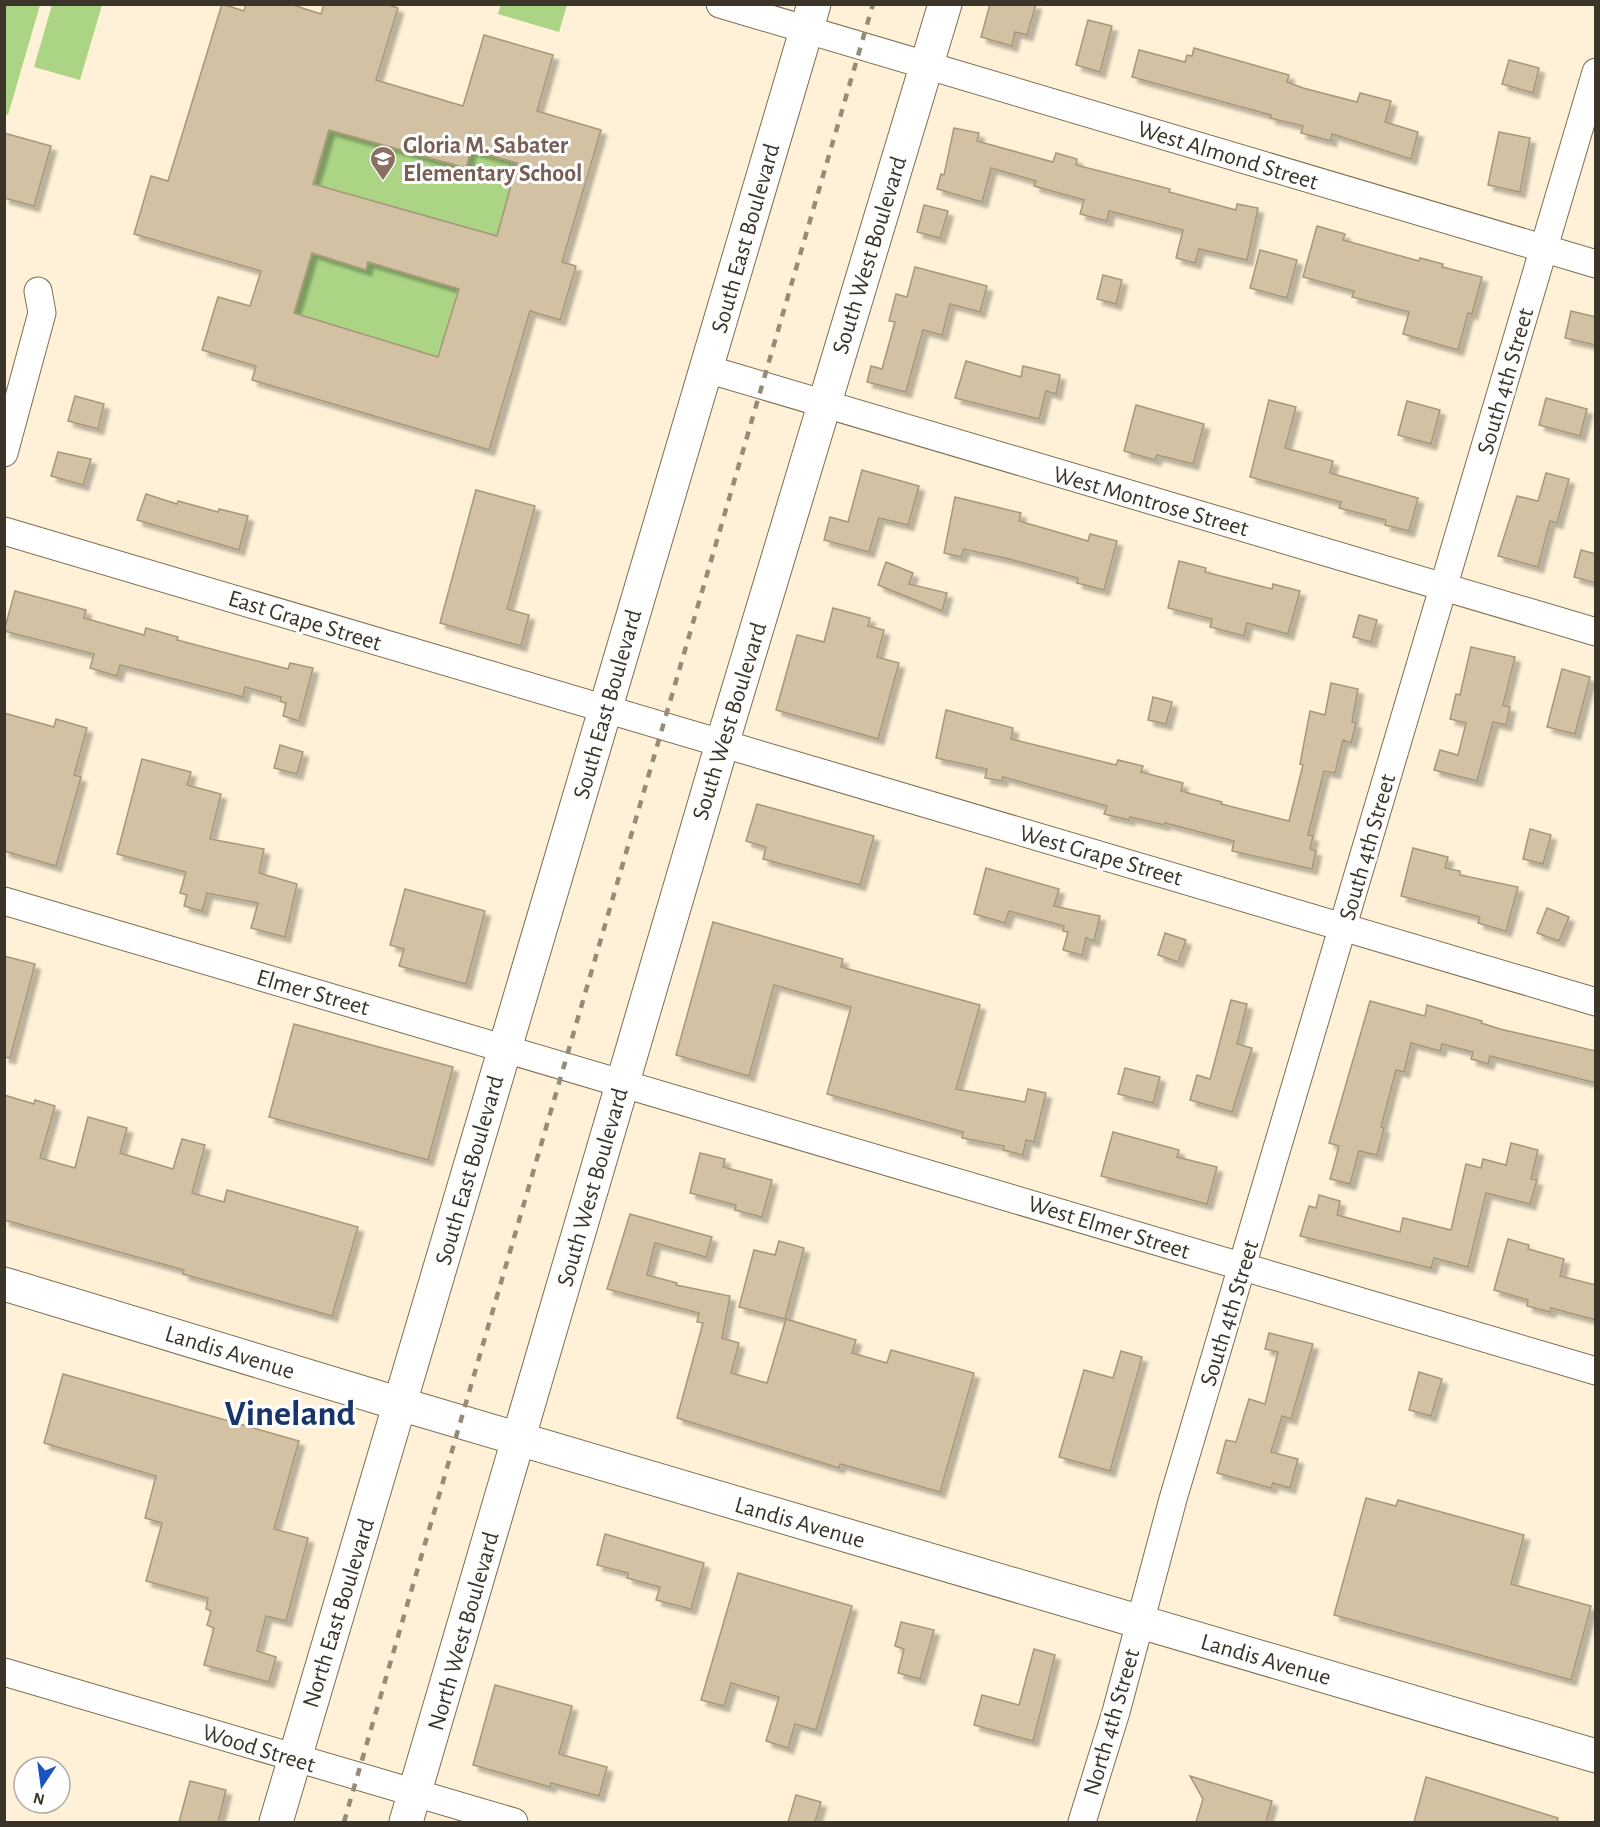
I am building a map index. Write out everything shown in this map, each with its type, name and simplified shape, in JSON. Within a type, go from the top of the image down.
[{"type":"main road","name":"South West Boulevard","points":[[519,1439],[722,744],[945,4]]},
{"type":"main road","name":"South East Boulevard","points":[[400,1404],[811,17]]},
{"type":"main road","name":"Landis Avenue","points":[[4,1284],[400,1404],[1596,1756]]},
{"type":"main road","name":"North East Boulevard","points":[[276,1822],[400,1404]]},
{"type":"main road","name":"North West Boulevard","points":[[411,1808],[519,1439]]},
{"type":"street","name":"West Almond Street","points":[[720,4],[811,17],[860,46],[1596,264]]},
{"type":"street","name":"South 4th Street","points":[[1139,1622],[1596,72]]},
{"type":"street","points":[[4,453],[42,313],[38,291]]},
{"type":"street","name":"West Montrose Street","points":[[707,369],[1596,632]]},
{"type":"street","name":"East Grape Street","points":[[4,531],[606,710]]},
{"type":"street","name":"West Grape Street","points":[[606,710],[1596,1002]]},
{"type":"street","name":"Elmer Street","points":[[4,901],[622,1082]]},
{"type":"street","name":"West Elmer Street","points":[[622,1082],[1596,1371]]},
{"type":"street","name":"North 4th Street","points":[[1082,1822],[1116,1712],[1139,1622]]},
{"type":"street","name":"Wood Street","points":[[4,1672],[295,1758],[411,1808],[514,1822]]},
{"type":"green space","points":[[501,4],[567,5],[559,32],[498,14]]},
{"type":"green space","points":[[4,5],[40,5],[8,115],[4,114]]},
{"type":"green space","points":[[52,5],[102,5],[80,80],[34,67]]},
{"type":"green space","points":[[338,98],[347,135],[466,168],[475,138],[517,163],[497,236],[314,185]]},
{"type":"green space","points":[[312,253],[366,269],[368,262],[459,289],[438,357],[294,313]]},
{"type":"building","points":[[222,4],[244,11],[246,4],[290,4],[321,14],[324,4],[385,4],[398,8],[376,80],[463,106],[484,35],[553,55],[537,111],[601,130],[562,262],[576,266],[560,320],[530,311],[489,450],[252,380],[256,366],[202,350],[218,297],[250,306],[261,271],[134,234],[151,176],[168,181]],"holes":[[[329,130],[466,168],[471,150],[517,163],[497,236],[313,184]],[[312,253],[366,270],[368,262],[459,289],[438,357],[294,313]]]},
{"type":"building","points":[[990,4],[1036,4],[1027,35],[1015,32],[1012,46],[981,37]]},
{"type":"building","points":[[1088,20],[1112,26],[1100,72],[1076,65]]},
{"type":"building","points":[[1194,48],[1289,75],[1287,82],[1303,88],[1357,102],[1360,93],[1391,101],[1385,122],[1418,132],[1411,159],[1332,134],[1331,141],[1301,133],[1303,126],[1270,118],[1271,115],[1132,77],[1139,50],[1185,62],[1187,55],[1192,56]]},
{"type":"building","points":[[1509,60],[1539,68],[1533,93],[1502,84]]},
{"type":"building","points":[[954,128],[979,133],[977,141],[1053,162],[1056,153],[1077,159],[1076,165],[1170,189],[1169,192],[1236,210],[1237,204],[1258,208],[1247,260],[1199,249],[1195,263],[1176,258],[1183,230],[1109,211],[1107,221],[1080,214],[1084,200],[1034,186],[1036,181],[991,168],[982,202],[937,189],[941,174],[944,175]]},
{"type":"building","points":[[1499,132],[1530,138],[1520,192],[1488,185]]},
{"type":"building","points":[[4,133],[51,146],[34,206],[4,198]]},
{"type":"building","points":[[924,205],[948,211],[940,238],[917,232]]},
{"type":"building","points":[[1317,226],[1345,234],[1343,240],[1419,261],[1420,258],[1443,264],[1442,267],[1482,277],[1472,314],[1468,313],[1458,350],[1403,334],[1409,312],[1352,297],[1354,291],[1303,277]]},
{"type":"building","points":[[1260,250],[1297,260],[1287,298],[1250,288]]},
{"type":"building","points":[[915,267],[987,286],[980,312],[950,304],[942,335],[923,330],[906,392],[867,382],[871,366],[882,369],[895,322],[889,321],[896,294],[907,297]]},
{"type":"building","points":[[1103,275],[1122,280],[1116,304],[1097,299]]},
{"type":"building","points":[[1571,311],[1596,317],[1596,345],[1565,338]]},
{"type":"building","points":[[966,361],[1021,377],[1023,366],[1060,375],[1056,394],[1046,391],[1039,419],[955,398]]},
{"type":"building","points":[[75,396],[104,404],[98,429],[68,421]]},
{"type":"building","points":[[1546,398],[1587,409],[1580,436],[1539,425]]},
{"type":"building","points":[[1269,400],[1296,407],[1285,448],[1333,461],[1330,473],[1418,498],[1409,531],[1385,525],[1386,520],[1339,508],[1341,502],[1250,477]]},
{"type":"building","points":[[1407,401],[1440,410],[1431,444],[1398,435]]},
{"type":"building","points":[[1136,405],[1204,424],[1193,464],[1157,455],[1155,460],[1124,451]]},
{"type":"building","points":[[58,452],[91,459],[83,485],[51,476]]},
{"type":"building","points":[[862,470],[919,486],[908,525],[879,518],[869,552],[824,540],[830,517],[848,522]]},
{"type":"building","points":[[1546,473],[1569,479],[1557,523],[1550,521],[1538,567],[1498,556],[1517,496],[1538,501]]},
{"type":"building","points":[[476,490],[535,506],[507,609],[529,615],[521,646],[440,623]]},
{"type":"building","points":[[146,494],[177,504],[178,501],[218,512],[219,509],[248,516],[239,550],[137,520]]},
{"type":"building","points":[[955,497],[1021,513],[1019,521],[1088,541],[1090,534],[1117,541],[1104,590],[1077,583],[1078,578],[1009,559],[964,549],[961,557],[944,553]]},
{"type":"building","points":[[1581,550],[1596,554],[1596,583],[1574,577]]},
{"type":"building","points":[[1179,561],[1206,568],[1205,572],[1272,589],[1273,584],[1300,591],[1288,634],[1247,623],[1244,636],[1210,627],[1212,619],[1168,608]]},
{"type":"building","points":[[886,562],[913,573],[909,584],[947,593],[942,611],[878,585]]},
{"type":"building","points":[[15,591],[86,610],[84,618],[144,635],[146,628],[178,637],[177,640],[288,669],[290,663],[313,668],[299,721],[283,716],[286,703],[280,701],[281,697],[245,687],[243,697],[120,665],[117,676],[90,668],[94,654],[4,631]]},
{"type":"building","points":[[833,608],[870,618],[868,626],[884,630],[877,657],[899,663],[878,739],[776,710],[797,635],[824,642]]},
{"type":"building","points":[[1359,615],[1377,620],[1371,642],[1353,637]]},
{"type":"building","points":[[1471,647],[1515,657],[1503,705],[1510,707],[1506,725],[1493,722],[1477,781],[1434,770],[1440,750],[1458,755],[1466,723],[1450,719],[1456,694],[1460,695]]},
{"type":"building","points":[[1562,669],[1590,677],[1575,734],[1547,727]]},
{"type":"building","points":[[1331,683],[1358,689],[1352,722],[1356,723],[1351,743],[1343,740],[1335,773],[1324,771],[1308,835],[1313,836],[1310,849],[1316,851],[1312,869],[1232,851],[1234,841],[1165,823],[1164,825],[1130,817],[1129,820],[1104,814],[1107,806],[1003,777],[1002,781],[985,778],[987,769],[936,758],[946,710],[1013,728],[1011,739],[1116,765],[1118,760],[1143,766],[1141,772],[1183,783],[1181,791],[1222,802],[1221,804],[1289,821],[1303,765],[1300,764],[1310,711],[1325,715]]},
{"type":"building","points":[[1153,697],[1172,702],[1166,724],[1148,720]]},
{"type":"building","points":[[4,713],[54,727],[56,719],[87,728],[74,775],[81,777],[56,866],[4,851]]},
{"type":"building","points":[[280,745],[303,752],[297,774],[274,768]]},
{"type":"building","points":[[142,759],[191,772],[187,785],[221,794],[210,839],[264,849],[259,873],[297,884],[285,937],[251,928],[258,903],[207,893],[202,911],[184,906],[187,895],[180,893],[186,872],[117,854]]},
{"type":"building","points":[[757,804],[874,836],[860,885],[763,859],[766,847],[746,841]]},
{"type":"building","points":[[1530,829],[1551,835],[1543,864],[1523,859]]},
{"type":"building","points":[[1413,848],[1448,857],[1445,868],[1460,871],[1460,875],[1518,887],[1506,931],[1478,923],[1480,917],[1401,896]]},
{"type":"building","points":[[986,868],[1059,889],[1054,906],[1100,916],[1094,941],[1086,938],[1082,955],[1063,950],[1068,932],[1063,931],[1064,926],[1009,911],[1005,923],[974,914]]},
{"type":"building","points":[[405,889],[485,911],[466,984],[399,966],[404,949],[390,945]]},
{"type":"building","points":[[1547,908],[1569,917],[1559,941],[1537,933]]},
{"type":"building","points":[[713,922],[843,959],[841,967],[980,1005],[956,1089],[1025,1102],[1028,1089],[1046,1093],[1034,1142],[1026,1140],[1023,1155],[1003,1150],[1004,1146],[962,1138],[963,1132],[827,1094],[851,1007],[774,985],[749,1076],[676,1055]]},
{"type":"building","points":[[1165,933],[1186,940],[1178,962],[1158,955]]},
{"type":"building","points":[[4,956],[35,964],[10,1058],[4,1057]]},
{"type":"building","points":[[1231,1000],[1247,1004],[1237,1044],[1252,1048],[1232,1112],[1190,1100],[1197,1075],[1210,1079]]},
{"type":"building","points":[[1370,1001],[1425,1016],[1427,1005],[1482,1021],[1481,1023],[1500,1029],[1596,1051],[1596,1083],[1490,1056],[1488,1064],[1471,1059],[1473,1052],[1442,1044],[1440,1051],[1411,1043],[1404,1072],[1396,1070],[1381,1127],[1384,1128],[1377,1155],[1359,1151],[1350,1184],[1330,1179],[1339,1146],[1329,1143]]},
{"type":"building","points":[[294,1024],[453,1067],[428,1160],[269,1117]]},
{"type":"building","points":[[1125,1068],[1160,1077],[1153,1103],[1118,1094]]},
{"type":"building","points":[[4,1095],[34,1104],[35,1100],[55,1106],[40,1158],[75,1168],[88,1117],[127,1128],[120,1153],[173,1169],[182,1139],[205,1145],[192,1193],[224,1202],[227,1190],[358,1227],[332,1316],[183,1274],[184,1270],[4,1220]]},
{"type":"building","points":[[1113,1132],[1179,1150],[1177,1157],[1217,1167],[1207,1204],[1101,1176]]},
{"type":"building","points":[[1511,1143],[1538,1150],[1531,1179],[1537,1180],[1530,1204],[1486,1193],[1468,1267],[1434,1258],[1431,1268],[1300,1236],[1309,1206],[1316,1208],[1319,1195],[1340,1201],[1337,1215],[1400,1232],[1403,1218],[1451,1230],[1466,1164],[1481,1168],[1483,1159],[1506,1165]]},
{"type":"building","points":[[700,1153],[725,1159],[723,1167],[772,1180],[762,1217],[735,1210],[736,1205],[690,1193]]},
{"type":"building","points":[[630,1214],[712,1237],[706,1257],[655,1243],[647,1275],[677,1283],[676,1285],[730,1296],[722,1338],[739,1343],[731,1373],[767,1383],[786,1319],[856,1340],[852,1353],[887,1363],[891,1350],[974,1373],[940,1492],[840,1464],[839,1468],[677,1418],[703,1323],[697,1322],[699,1313],[607,1289]]},
{"type":"building","points":[[1508,1239],[1529,1245],[1528,1249],[1564,1259],[1560,1276],[1596,1285],[1596,1320],[1551,1308],[1550,1312],[1527,1306],[1528,1300],[1494,1290]]},
{"type":"building","points":[[779,1241],[804,1248],[785,1319],[739,1307],[754,1250],[775,1255]]},
{"type":"building","points":[[1269,1333],[1313,1344],[1291,1419],[1282,1416],[1271,1452],[1298,1459],[1290,1488],[1273,1483],[1271,1488],[1217,1473],[1226,1440],[1236,1442],[1249,1399],[1265,1404],[1278,1352],[1265,1349]]},
{"type":"building","points":[[1121,1351],[1142,1357],[1110,1471],[1059,1457],[1084,1370],[1113,1378]]},
{"type":"building","points":[[1419,1372],[1442,1379],[1431,1416],[1409,1410]]},
{"type":"building","points":[[63,1374],[299,1441],[274,1529],[308,1538],[286,1621],[266,1616],[257,1651],[276,1657],[269,1682],[204,1665],[214,1628],[207,1625],[211,1611],[206,1609],[208,1598],[146,1581],[162,1523],[145,1518],[156,1476],[44,1443]]},
{"type":"building","points":[[1366,1498],[1396,1506],[1398,1500],[1524,1535],[1511,1584],[1591,1606],[1571,1680],[1334,1615]]},
{"type":"building","points":[[605,1534],[704,1563],[691,1609],[656,1600],[660,1587],[627,1578],[628,1573],[597,1565]]},
{"type":"building","points":[[738,1573],[852,1606],[816,1730],[795,1724],[788,1748],[766,1741],[779,1697],[731,1683],[724,1706],[701,1700]]},
{"type":"building","points":[[901,1622],[934,1630],[920,1679],[898,1673],[904,1649],[895,1646]]},
{"type":"building","points":[[1034,1649],[1055,1655],[1033,1741],[974,1725],[982,1695],[1019,1705]]},
{"type":"building","points":[[495,1685],[572,1706],[559,1754],[607,1767],[599,1796],[551,1783],[550,1787],[473,1765]]},
{"type":"building","points":[[1190,1776],[1272,1801],[1266,1822],[1196,1822],[1203,1799]]},
{"type":"building","points":[[1426,1777],[1558,1818],[1557,1822],[1414,1822]]},
{"type":"building","points":[[190,1781],[226,1790],[218,1822],[179,1822]]},
{"type":"building","points":[[796,1795],[821,1802],[815,1822],[788,1822]]},
{"type":"railway","points":[[344,1822],[873,4]]},
{"type":"place","name":"Gloria M. Sabater Elementary School","points":[[383,182]]},
{"type":"district","name":"Vineland","points":[[290,1412]]}]
